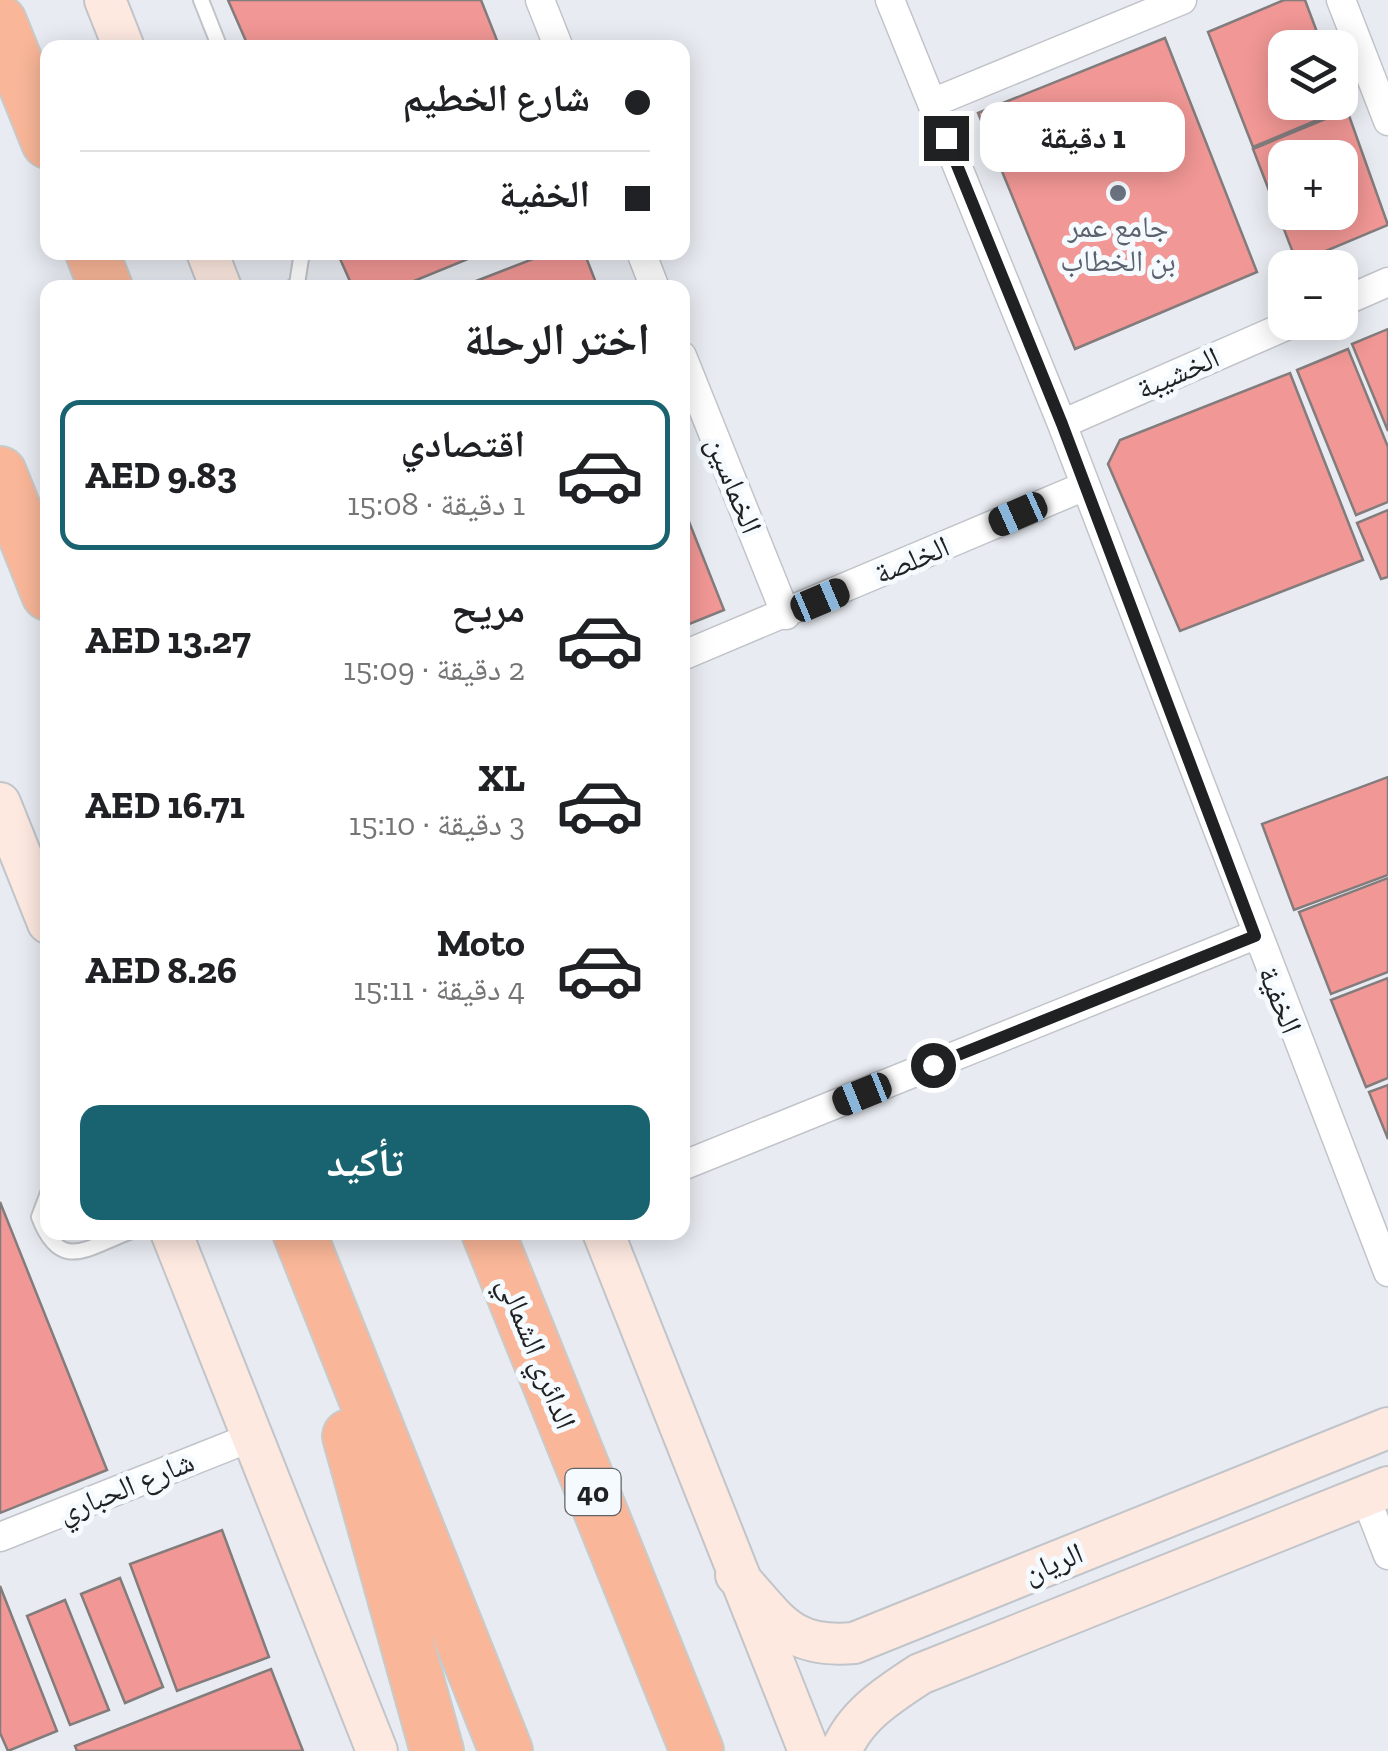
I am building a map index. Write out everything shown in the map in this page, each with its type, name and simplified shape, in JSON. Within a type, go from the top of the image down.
[{"type":"highway","points":[[0,22],[40,122]]},
{"type":"highway","points":[[0,474],[40,574]]},
{"type":"highway","points":[[298,1240],[437,1751]]},
{"type":"highway","points":[[299,1240],[506,1751]]},
{"type":"highway","name":"الدائري الشمالي","points":[[491,1240],[697,1751]]},
{"type":"highway","points":[[607,1526],[724,1751]]},
{"type":"street","points":[[105,0],[121,40]]},
{"type":"street","points":[[540,0],[556,40]]},
{"type":"street","name":"الخفية","points":[[890,0],[1062,424],[1255,936],[1388,1272]]},
{"type":"street","points":[[932,103],[1182,0]]},
{"type":"street","points":[[1342,0],[1388,121]]},
{"type":"street","points":[[1358,295],[1388,282]]},
{"type":"street","name":"الخشيبة","points":[[1062,424],[1268,334]]},
{"type":"street","name":"الخماسين","points":[[690,376],[786,615]]},
{"type":"street","name":"الخلصة","points":[[690,653],[1085,486]]},
{"type":"street","points":[[0,803],[40,903]]},
{"type":"street","points":[[690,1163],[1255,936]]},
{"type":"street","points":[[174,1240],[377,1751]]},
{"type":"street","points":[[605,1240],[809,1751]]},
{"type":"street","name":"الريان","points":[[736,1574],[790,1633],[821,1646],[869,1638],[1388,1428]]},
{"type":"street","name":"شارع الحباري","points":[[0,1537],[252,1438]]},
{"type":"street","points":[[1377,1492],[1388,1555]]},
{"type":"street","name":"الريان","points":[[841,1751],[848,1734],[872,1707],[920,1674],[1377,1492]]},
{"type":"street","points":[[869,1638],[891,1694]]},
{"type":"lane","points":[[201,0],[217,40]]},
{"type":"lane","points":[[47,1240],[61,1251],[76,1253],[109,1240]]},
{"type":"building","points":[[228,0],[481,0],[497,40],[246,40]]},
{"type":"building","points":[[1284,0],[1305,0],[1316,30],[1268,30],[1268,120],[1317,120],[1253,147],[1208,32]]},
{"type":"building","name":"جامع عمر بن الخطاب","points":[[1165,38],[1257,272],[1075,349],[978,113]]},
{"type":"building","points":[[1323,120],[1351,120],[1358,140],[1275,140]]},
{"type":"building","points":[[1358,141],[1388,225],[1328,250],[1292,250],[1284,230],[1358,230]]},
{"type":"building","points":[[1268,143],[1268,188],[1253,149]]},
{"type":"building","points":[[341,260],[465,260],[417,280],[349,280]]},
{"type":"building","points":[[530,260],[587,260],[595,280],[479,280]]},
{"type":"building","points":[[1388,329],[1388,431],[1352,344]]},
{"type":"building","points":[[1348,349],[1388,447],[1388,502],[1356,515],[1297,370]]},
{"type":"building","points":[[1290,373],[1363,560],[1180,631],[1108,464],[1120,440]]},
{"type":"building","points":[[1388,510],[1388,577],[1381,579],[1357,523]]},
{"type":"building","points":[[690,524],[724,610],[690,624]]},
{"type":"building","points":[[1388,777],[1388,875],[1294,910],[1262,824]]},
{"type":"building","points":[[1388,878],[1388,972],[1331,994],[1299,912]]},
{"type":"building","points":[[1388,978],[1388,1078],[1366,1087],[1331,1000]]},
{"type":"building","points":[[1388,1085],[1388,1139],[1369,1092]]},
{"type":"building","points":[[0,1202],[107,1470],[0,1513]]},
{"type":"building","points":[[222,1530],[269,1657],[177,1691],[130,1564]]},
{"type":"building","points":[[120,1578],[163,1687],[125,1703],[81,1594]]},
{"type":"building","points":[[0,1586],[57,1731],[8,1751],[0,1733]]},
{"type":"building","points":[[65,1600],[109,1710],[70,1725],[27,1616]]},
{"type":"building","points":[[271,1669],[303,1751],[77,1751],[75,1746]]},
{"type":"place","name":"جامع عمر بن الخطاب","points":[[1118,193]]},
{"type":"route","points":[[933,1065],[1255,936],[1062,424],[946,138]]}]
